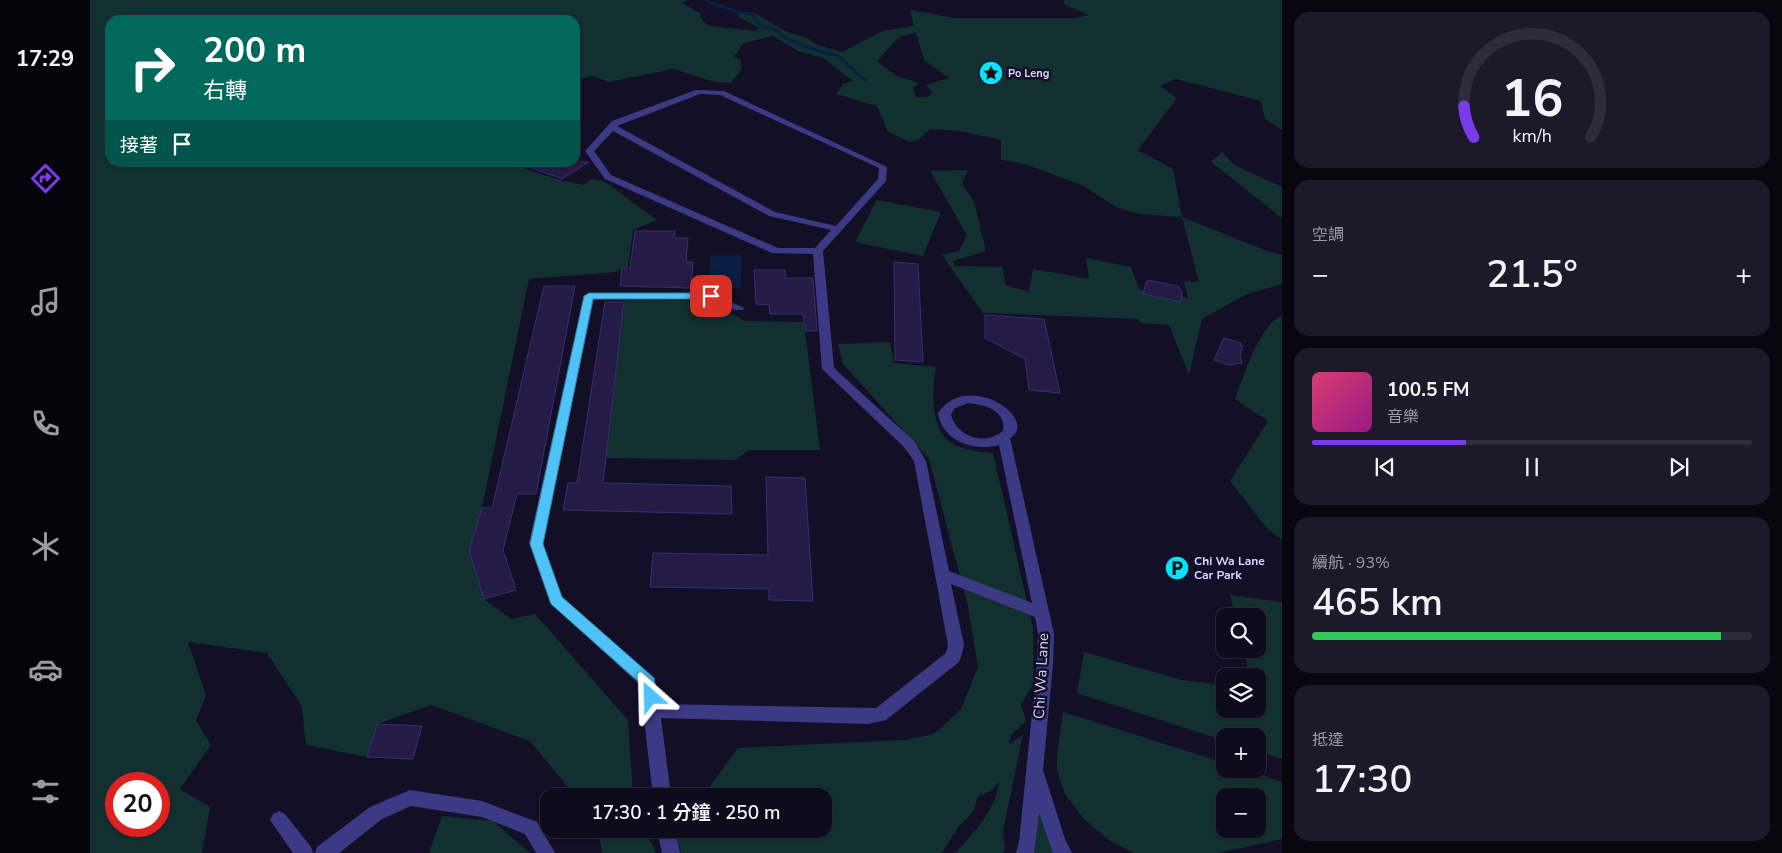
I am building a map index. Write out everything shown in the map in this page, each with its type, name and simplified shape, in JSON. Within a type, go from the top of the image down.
[{"type":"street","points":[[653,711],[868,717],[880,715],[953,657],[956,644],[920,462],[909,444],[828,369],[818,251],[882,179],[884,167],[721,93],[699,92],[615,123],[589,151],[608,177],[776,251],[818,251]]},
{"type":"street","points":[[612,127],[772,214],[838,229]]},
{"type":"street","points":[[661,788],[648,682],[556,600],[536,544],[589,296],[711,296],[739,308]]},
{"type":"street","name":"Chi Wa Lane","points":[[967,399],[978,399],[998,406],[1010,419],[1011,427],[1009,433],[1004,438],[983,444],[960,438],[945,424],[943,416],[945,410],[958,401],[967,399]]},
{"type":"street","name":"Chi Wa Lane","points":[[1004,438],[1046,634],[1036,768],[1057,842],[1064,853]]},
{"type":"street","points":[[942,574],[1042,612]]},
{"type":"street","points":[[1026,853],[1036,768]]},
{"type":"street","points":[[324,853],[376,813],[410,798],[482,809],[531,828],[546,853]]},
{"type":"street","points":[[279,820],[304,853]]},
{"type":"street","points":[[668,838],[671,853]]},
{"type":"green space","points":[[90,0],[689,0],[682,3],[701,14],[700,17],[709,26],[757,31],[758,27],[740,18],[736,13],[754,13],[789,33],[806,37],[815,44],[842,52],[883,31],[914,26],[910,10],[955,18],[1075,18],[1089,15],[1065,5],[1064,0],[1282,0],[1282,130],[1265,119],[1261,101],[1176,79],[1160,86],[1177,98],[1138,150],[1173,169],[1182,217],[1138,214],[1116,207],[1084,186],[1024,164],[1001,160],[1001,140],[960,131],[930,129],[918,140],[910,142],[888,132],[877,106],[836,94],[843,84],[853,81],[823,58],[798,51],[773,36],[744,43],[734,56],[741,60],[741,70],[731,83],[715,82],[673,69],[608,82],[593,76],[580,78],[580,15],[105,15],[105,167],[521,167],[559,180],[584,185],[592,179],[604,181],[657,220],[633,230],[628,267],[616,272],[529,279],[482,508],[469,551],[484,599],[511,619],[535,614],[628,720],[632,788],[568,788],[530,741],[431,705],[377,724],[367,757],[306,745],[302,707],[267,653],[188,642],[206,696],[196,720],[211,745],[180,789],[210,807],[202,853],[90,853]],"holes":[[[916,33],[924,60],[949,78],[926,85],[933,93],[927,97],[914,97],[916,96],[913,88],[919,83],[895,75],[877,61],[899,37]]]},
{"type":"green space","points":[[1222,152],[1234,165],[1282,187],[1282,218],[1211,162]]},
{"type":"green space","points":[[968,170],[962,184],[974,201],[986,251],[953,261],[955,266],[1002,267],[1006,285],[1029,292],[1033,269],[1089,279],[1086,258],[1131,267],[1139,289],[1188,298],[1184,281],[1199,282],[1182,217],[1264,250],[1282,255],[1282,282],[1280,285],[1247,294],[1202,319],[1189,375],[1169,325],[1140,323],[1138,319],[983,313],[942,255],[959,251],[967,235],[930,171]]},
{"type":"green space","points":[[877,200],[941,212],[923,256],[855,242]]},
{"type":"green space","points":[[625,300],[713,301],[744,321],[804,322],[820,450],[749,450],[736,460],[606,458]]},
{"type":"green space","points":[[1282,316],[1282,540],[1266,527],[1230,481],[1268,421],[1235,399],[1253,352],[1266,329]]},
{"type":"green space","points":[[890,342],[894,363],[936,367],[933,397],[934,408],[939,428],[944,437],[951,443],[961,447],[993,453],[1033,628],[1034,683],[1021,704],[1026,721],[1011,735],[1009,744],[1023,735],[1003,831],[1005,849],[1002,853],[955,853],[989,812],[999,782],[989,792],[978,796],[973,812],[959,826],[942,853],[681,853],[677,838],[832,838],[832,788],[709,788],[738,748],[905,740],[934,734],[961,709],[978,667],[968,606],[929,459],[843,364],[838,344]]},
{"type":"green space","points":[[1230,595],[1282,602],[1282,759],[1266,754],[1266,728],[1216,728],[1216,738],[1077,693],[1084,652],[1182,680],[1216,684],[1216,718],[1266,718],[1266,668],[1248,668],[1245,658],[1266,658],[1266,608],[1233,608]]},
{"type":"green space","points":[[1063,712],[1216,760],[1216,778],[1266,777],[1282,782],[1282,839],[1218,853],[1134,853],[1110,841],[1084,819],[1065,794],[1057,771],[1057,754]]},
{"type":"green space","points":[[1039,781],[1064,853],[1025,853]]},
{"type":"green space","points":[[442,816],[493,821],[530,853],[429,853]]},
{"type":"green space","points":[[600,838],[648,838],[656,853],[602,853]]},
{"type":"water","points":[[710,255],[741,255],[741,288],[709,287]]},
{"type":"building","points":[[580,162],[589,162],[562,179],[529,167],[580,167]]},
{"type":"building","points":[[635,231],[675,231],[674,238],[688,238],[686,262],[693,262],[691,288],[620,286],[622,268],[630,268]]},
{"type":"building","points":[[894,262],[918,264],[923,362],[895,360]]},
{"type":"building","points":[[754,270],[785,270],[785,278],[813,278],[817,331],[806,331],[803,314],[770,314],[769,305],[756,304]]},
{"type":"building","points":[[1147,280],[1178,286],[1182,291],[1181,302],[1143,294]]},
{"type":"building","points":[[544,286],[575,286],[536,494],[517,494],[503,550],[516,590],[484,599],[469,551],[482,508],[492,508]]},
{"type":"building","points":[[605,302],[624,302],[603,483],[731,486],[732,514],[563,510],[568,483],[577,483]]},
{"type":"building","points":[[985,315],[1044,319],[1060,393],[1029,390],[1025,359],[985,338]]},
{"type":"building","points":[[1224,338],[1241,343],[1240,345],[1243,346],[1240,355],[1242,363],[1228,365],[1214,360]]},
{"type":"building","points":[[766,477],[805,478],[813,601],[769,600],[769,589],[650,587],[653,553],[768,555]]},
{"type":"building","points":[[377,724],[422,726],[413,759],[367,757]]},
{"type":"waterway","points":[[708,0],[708,2],[738,12],[752,14],[760,26],[778,31],[787,39],[821,52],[838,56],[866,81]]},
{"type":"place","name":"Po Leng","points":[[991,73]]},
{"type":"place","name":"Chi Wa Lane Car Park","points":[[1177,568]]},
{"type":"route","points":[[651,697],[648,682],[556,600],[536,544],[589,296],[711,296]]}]
